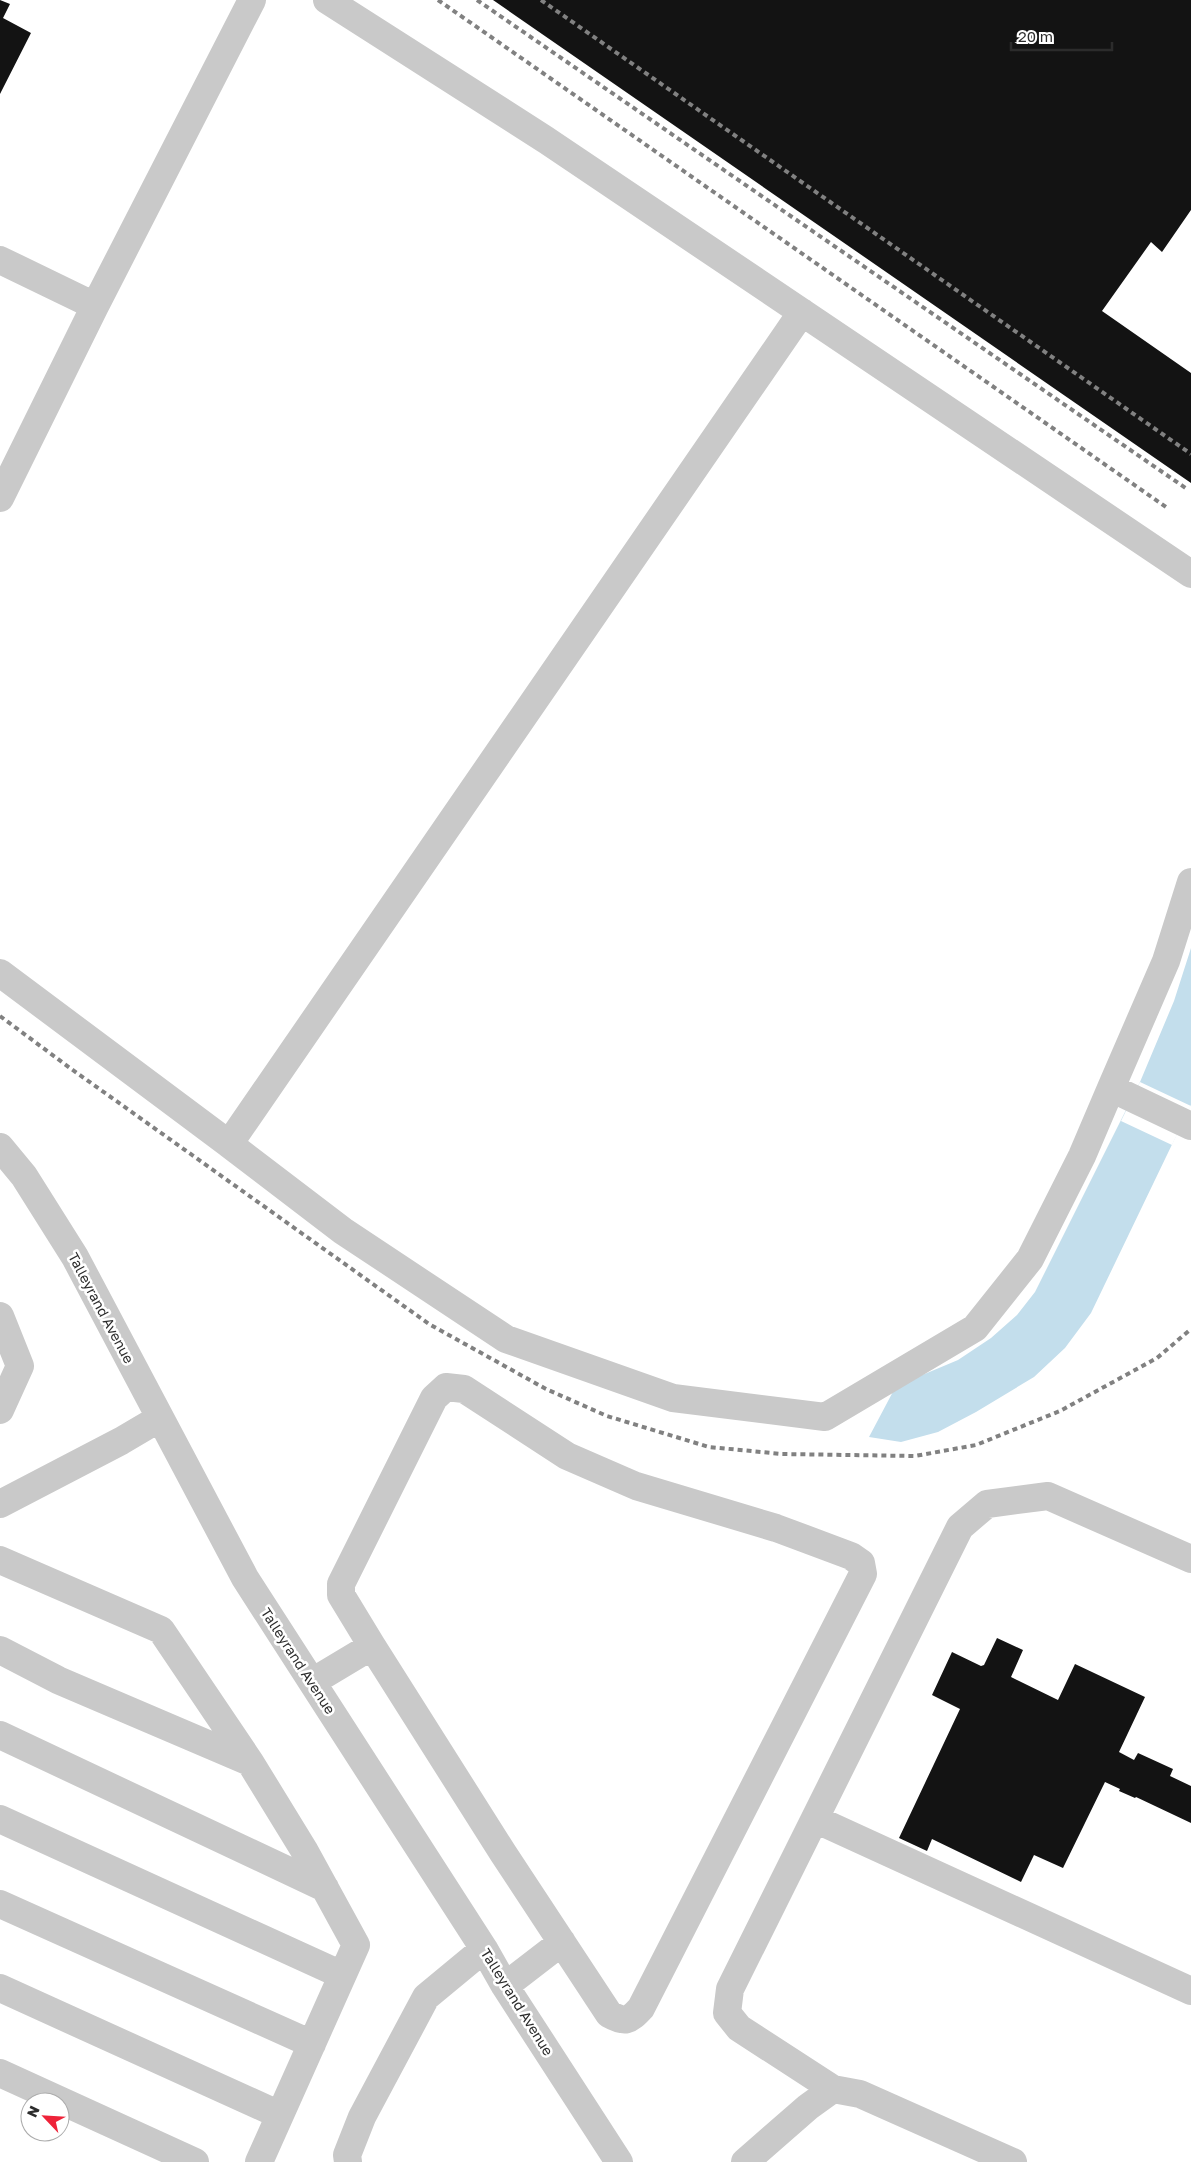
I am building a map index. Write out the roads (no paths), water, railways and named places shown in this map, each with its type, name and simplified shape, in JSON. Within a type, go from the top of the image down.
[{"type":"street","points":[[0,498],[95,306],[252,0]]},
{"type":"street","points":[[327,0],[546,140],[1191,574]]},
{"type":"street","points":[[0,260],[95,306]]},
{"type":"street","points":[[229,1144],[802,312]]},
{"type":"street","points":[[0,973],[343,1231],[506,1339],[673,1398],[825,1417],[975,1328],[1030,1259],[1082,1156],[1122,1093],[1191,882]]},
{"type":"street","points":[[1122,1093],[1187,1124]]},
{"type":"street","name":"Talleyrand Avenue","points":[[0,1147],[24,1176],[75,1258],[245,1578],[484,1949],[505,1986],[620,2162]]},
{"type":"street","points":[[0,1316],[20,1366],[3,1395]]},
{"type":"street","points":[[446,1387],[464,1389],[567,1456],[628,1482],[776,1528],[851,1556],[861,1563],[863,1574],[642,2008],[632,2018],[620,2020],[609,2014],[562,1942],[504,1854],[341,1595],[341,1584],[434,1398],[446,1387]]},
{"type":"street","points":[[0,1504],[121,1442],[160,1418]]},
{"type":"street","points":[[1013,2162],[860,2094],[832,2089],[739,2028],[727,2013],[730,1989],[960,1527],[987,1504],[1048,1496],[1191,1560]]},
{"type":"street","points":[[0,1560],[161,1630],[250,1762],[325,1888],[356,1945],[259,2162]]},
{"type":"street","points":[[312,1682],[372,1646]]},
{"type":"street","points":[[0,1650],[58,1680],[250,1762]]},
{"type":"street","points":[[0,1735],[325,1888]]},
{"type":"street","points":[[0,1819],[342,1975]]},
{"type":"street","points":[[815,1819],[1191,1991]]},
{"type":"street","points":[[0,1904],[312,2044]]},
{"type":"street","points":[[505,1986],[562,1942]]},
{"type":"street","points":[[344,2160],[362,2117],[426,1997],[484,1949]]},
{"type":"street","points":[[0,1988],[280,2115]]},
{"type":"street","points":[[0,2073],[195,2162]]},
{"type":"street","points":[[745,2162],[808,2107],[832,2089]]},
{"type":"water","points":[[1191,948],[1191,1105],[1091,1313],[1065,1348],[1034,1377],[976,1412],[938,1432],[901,1442],[869,1437],[896,1386],[958,1360],[991,1338],[1017,1315],[1035,1292],[1140,1082],[1174,1001]]},
{"type":"railway","points":[[438,0],[1166,507]]},
{"type":"railway","points":[[477,0],[1187,489]]},
{"type":"railway","points":[[541,0],[1191,454]]},
{"type":"railway","points":[[0,1016],[429,1324],[546,1389],[607,1416],[709,1447],[782,1454],[915,1456],[976,1445],[1060,1411],[1157,1358],[1191,1329]]}]
